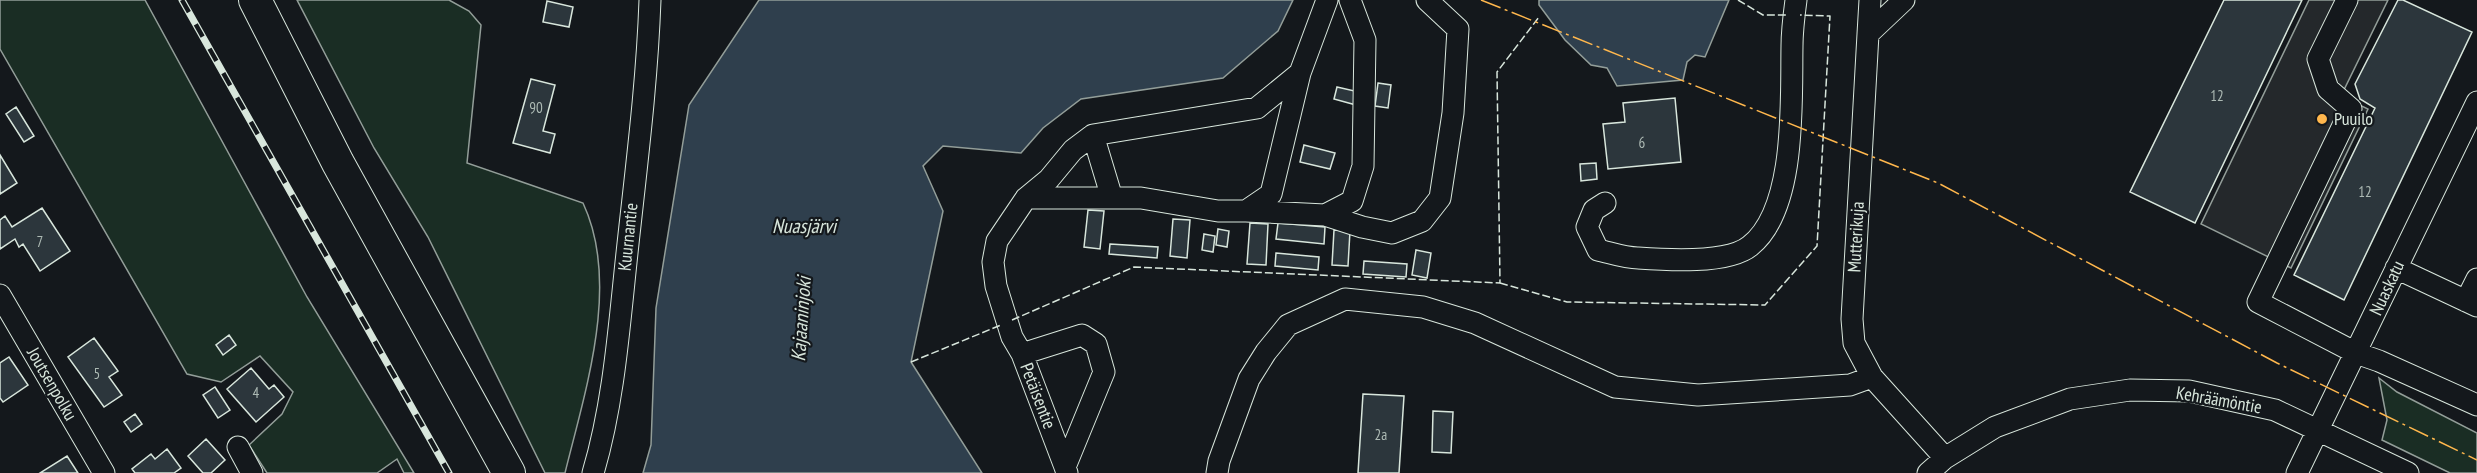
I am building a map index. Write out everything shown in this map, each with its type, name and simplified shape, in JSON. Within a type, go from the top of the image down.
[{"type":"highway","points":[[255,0],[338,163],[508,473]]},
{"type":"street","name":"Kuurnantie","points":[[593,473],[610,397],[635,174],[650,0]]},
{"type":"street","points":[[1246,211],[1271,194],[1300,73],[1327,0]]},
{"type":"street","points":[[1325,215],[1352,201],[1364,166],[1365,40],[1350,0]]},
{"type":"street","points":[[1026,198],[1141,198],[1218,211],[1325,215],[1392,232],[1422,220],[1440,198],[1453,113],[1458,29],[1427,0]]},
{"type":"street","points":[[1605,202],[1594,210],[1587,227],[1598,250],[1636,258],[1688,258],[1731,256],[1750,246],[1765,229],[1781,192],[1792,127],[1792,43],[1796,0]]},
{"type":"street","name":"Mutterikuja","points":[[1870,0],[1852,319],[1854,343],[1872,377],[1945,458]]},
{"type":"street","points":[[1868,34],[1904,0]]},
{"type":"street","points":[[2347,0],[2318,59],[2328,89],[2351,109],[2258,302],[2356,353],[2477,405]]},
{"type":"street","points":[[1022,354],[1012,337],[996,286],[993,262],[997,241],[1026,198],[1049,179],[1073,150],[1093,135],[1257,108],[1300,73]]},
{"type":"street","name":"Nuaskatu","points":[[2297,473],[2477,102]]},
{"type":"street","points":[[1093,135],[1112,198]]},
{"type":"street","points":[[2396,268],[2472,304],[2477,279]]},
{"type":"street","name":"Joutsenpolku","points":[[0,295],[104,473]]},
{"type":"street","points":[[1217,473],[1219,461],[1249,379],[1266,351],[1288,325],[1345,298],[1423,307],[1475,323],[1615,387],[1698,395],[1850,385],[1872,377]]},
{"type":"street","name":"Petäisentie","points":[[1082,335],[1096,344],[1104,372],[1066,470],[1022,354],[1082,335]]},
{"type":"street","name":"Kehräämöntie","points":[[1928,473],[1945,458],[1995,427],[2070,399],[2130,390],[2189,391],[2275,410],[2408,473]]},
{"type":"street","points":[[238,447],[252,473]]},
{"type":"green space","points":[[0,0],[145,0],[307,297],[414,473],[404,473],[397,459],[377,473],[267,473],[249,445],[282,414],[293,392],[260,356],[221,382],[187,374],[0,49]]},
{"type":"green space","points":[[297,0],[449,0],[469,11],[481,25],[467,163],[583,203],[594,234],[599,268],[599,302],[590,373],[565,473],[545,473],[428,237],[374,148]]},
{"type":"green space","points":[[2379,378],[2397,392],[2477,433],[2477,473],[2450,473],[2382,440],[2387,420]]},
{"type":"shaded area","points":[[2309,0],[2388,0],[2341,96],[2368,109],[2291,268],[2201,224]]},
{"type":"water","name":"Nuasjärvi","points":[[759,0],[1293,0],[1278,31],[1223,78],[1081,99],[1043,128],[1021,153],[943,146],[923,166],[943,211],[911,362],[982,473],[643,473],[651,445],[656,308],[689,105]]},
{"type":"water","points":[[1539,0],[1729,0],[1705,57],[1695,55],[1687,62],[1683,80],[1617,86],[1607,68],[1591,65],[1565,40],[1539,5]]},
{"type":"building","points":[[2224,0],[2302,0],[2195,223],[2130,192]]},
{"type":"building","points":[[2398,0],[2403,0],[2472,32],[2344,300],[2294,275],[2375,108],[2360,99],[2355,84]]},
{"type":"building","points":[[547,1],[573,7],[569,27],[543,22]]},
{"type":"building","points":[[531,79],[555,85],[543,131],[555,134],[550,153],[513,143]]},
{"type":"building","points":[[1378,83],[1391,85],[1388,108],[1375,106]]},
{"type":"building","points":[[1337,87],[1359,92],[1356,105],[1334,99]]},
{"type":"building","points":[[1675,98],[1681,162],[1608,169],[1603,124],[1625,122],[1623,103]]},
{"type":"building","points":[[16,107],[34,136],[24,142],[6,114]]},
{"type":"building","points":[[1304,145],[1335,153],[1330,169],[1300,162]]},
{"type":"building","points":[[0,155],[17,183],[0,194]]},
{"type":"building","points":[[1596,163],[1597,179],[1581,181],[1580,164]]},
{"type":"building","points":[[42,208],[70,251],[40,271],[23,244],[19,247],[15,239],[0,249],[0,220],[5,216],[12,227]]},
{"type":"building","points":[[1088,210],[1104,211],[1100,249],[1084,247]]},
{"type":"building","points":[[1173,219],[1190,220],[1187,258],[1170,256]]},
{"type":"building","points":[[1250,223],[1268,224],[1266,265],[1247,264]]},
{"type":"building","points":[[1278,223],[1325,227],[1324,244],[1276,239]]},
{"type":"building","points":[[1218,229],[1229,231],[1227,247],[1216,245]]},
{"type":"building","points":[[1334,230],[1350,231],[1348,266],[1332,265]]},
{"type":"building","points":[[1204,234],[1215,236],[1213,252],[1202,250]]},
{"type":"building","points":[[1110,244],[1158,247],[1157,258],[1109,254]]},
{"type":"building","points":[[1416,250],[1431,253],[1427,278],[1412,275]]},
{"type":"building","points":[[1276,253],[1319,257],[1318,270],[1275,266]]},
{"type":"building","points":[[1364,261],[1407,264],[1406,277],[1363,274]]},
{"type":"building","points":[[229,335],[236,345],[223,355],[216,345]]},
{"type":"building","points":[[94,338],[118,371],[109,377],[122,395],[104,407],[68,357]]},
{"type":"building","points":[[9,357],[28,385],[3,402],[0,398],[0,363]]},
{"type":"building","points":[[251,368],[269,389],[274,385],[284,397],[256,422],[227,389]]},
{"type":"building","points":[[215,387],[230,410],[218,418],[203,395]]},
{"type":"building","points":[[1363,394],[1404,396],[1399,473],[1358,473]]},
{"type":"building","points":[[1433,411],[1453,412],[1451,453],[1432,452]]},
{"type":"building","points":[[135,414],[142,424],[131,432],[124,422]]},
{"type":"building","points":[[206,439],[225,460],[211,473],[203,473],[188,456]]},
{"type":"building","points":[[167,449],[181,468],[174,473],[135,473],[132,469],[151,454],[155,459]]},
{"type":"building","points":[[67,456],[78,473],[40,473]]},
{"type":"railway","points":[[182,0],[449,473]]},
{"type":"fence","points":[[1738,0],[1763,15],[1788,15]]},
{"type":"fence","points":[[1500,283],[1567,302],[1765,305],[1817,246],[1830,16],[1800,15]]},
{"type":"fence","points":[[1012,320],[1134,267],[1500,283],[1497,72],[1539,17]]},
{"type":"fence","points":[[911,362],[1001,325]]},
{"type":"power","points":[[1481,0],[1938,183],[2277,363],[2477,460]]},
{"type":"place","name":"Puuilo","points":[[2322,119]]},
{"type":"water label","name":"Kajaaninjoki","points":[[801,319]]}]
